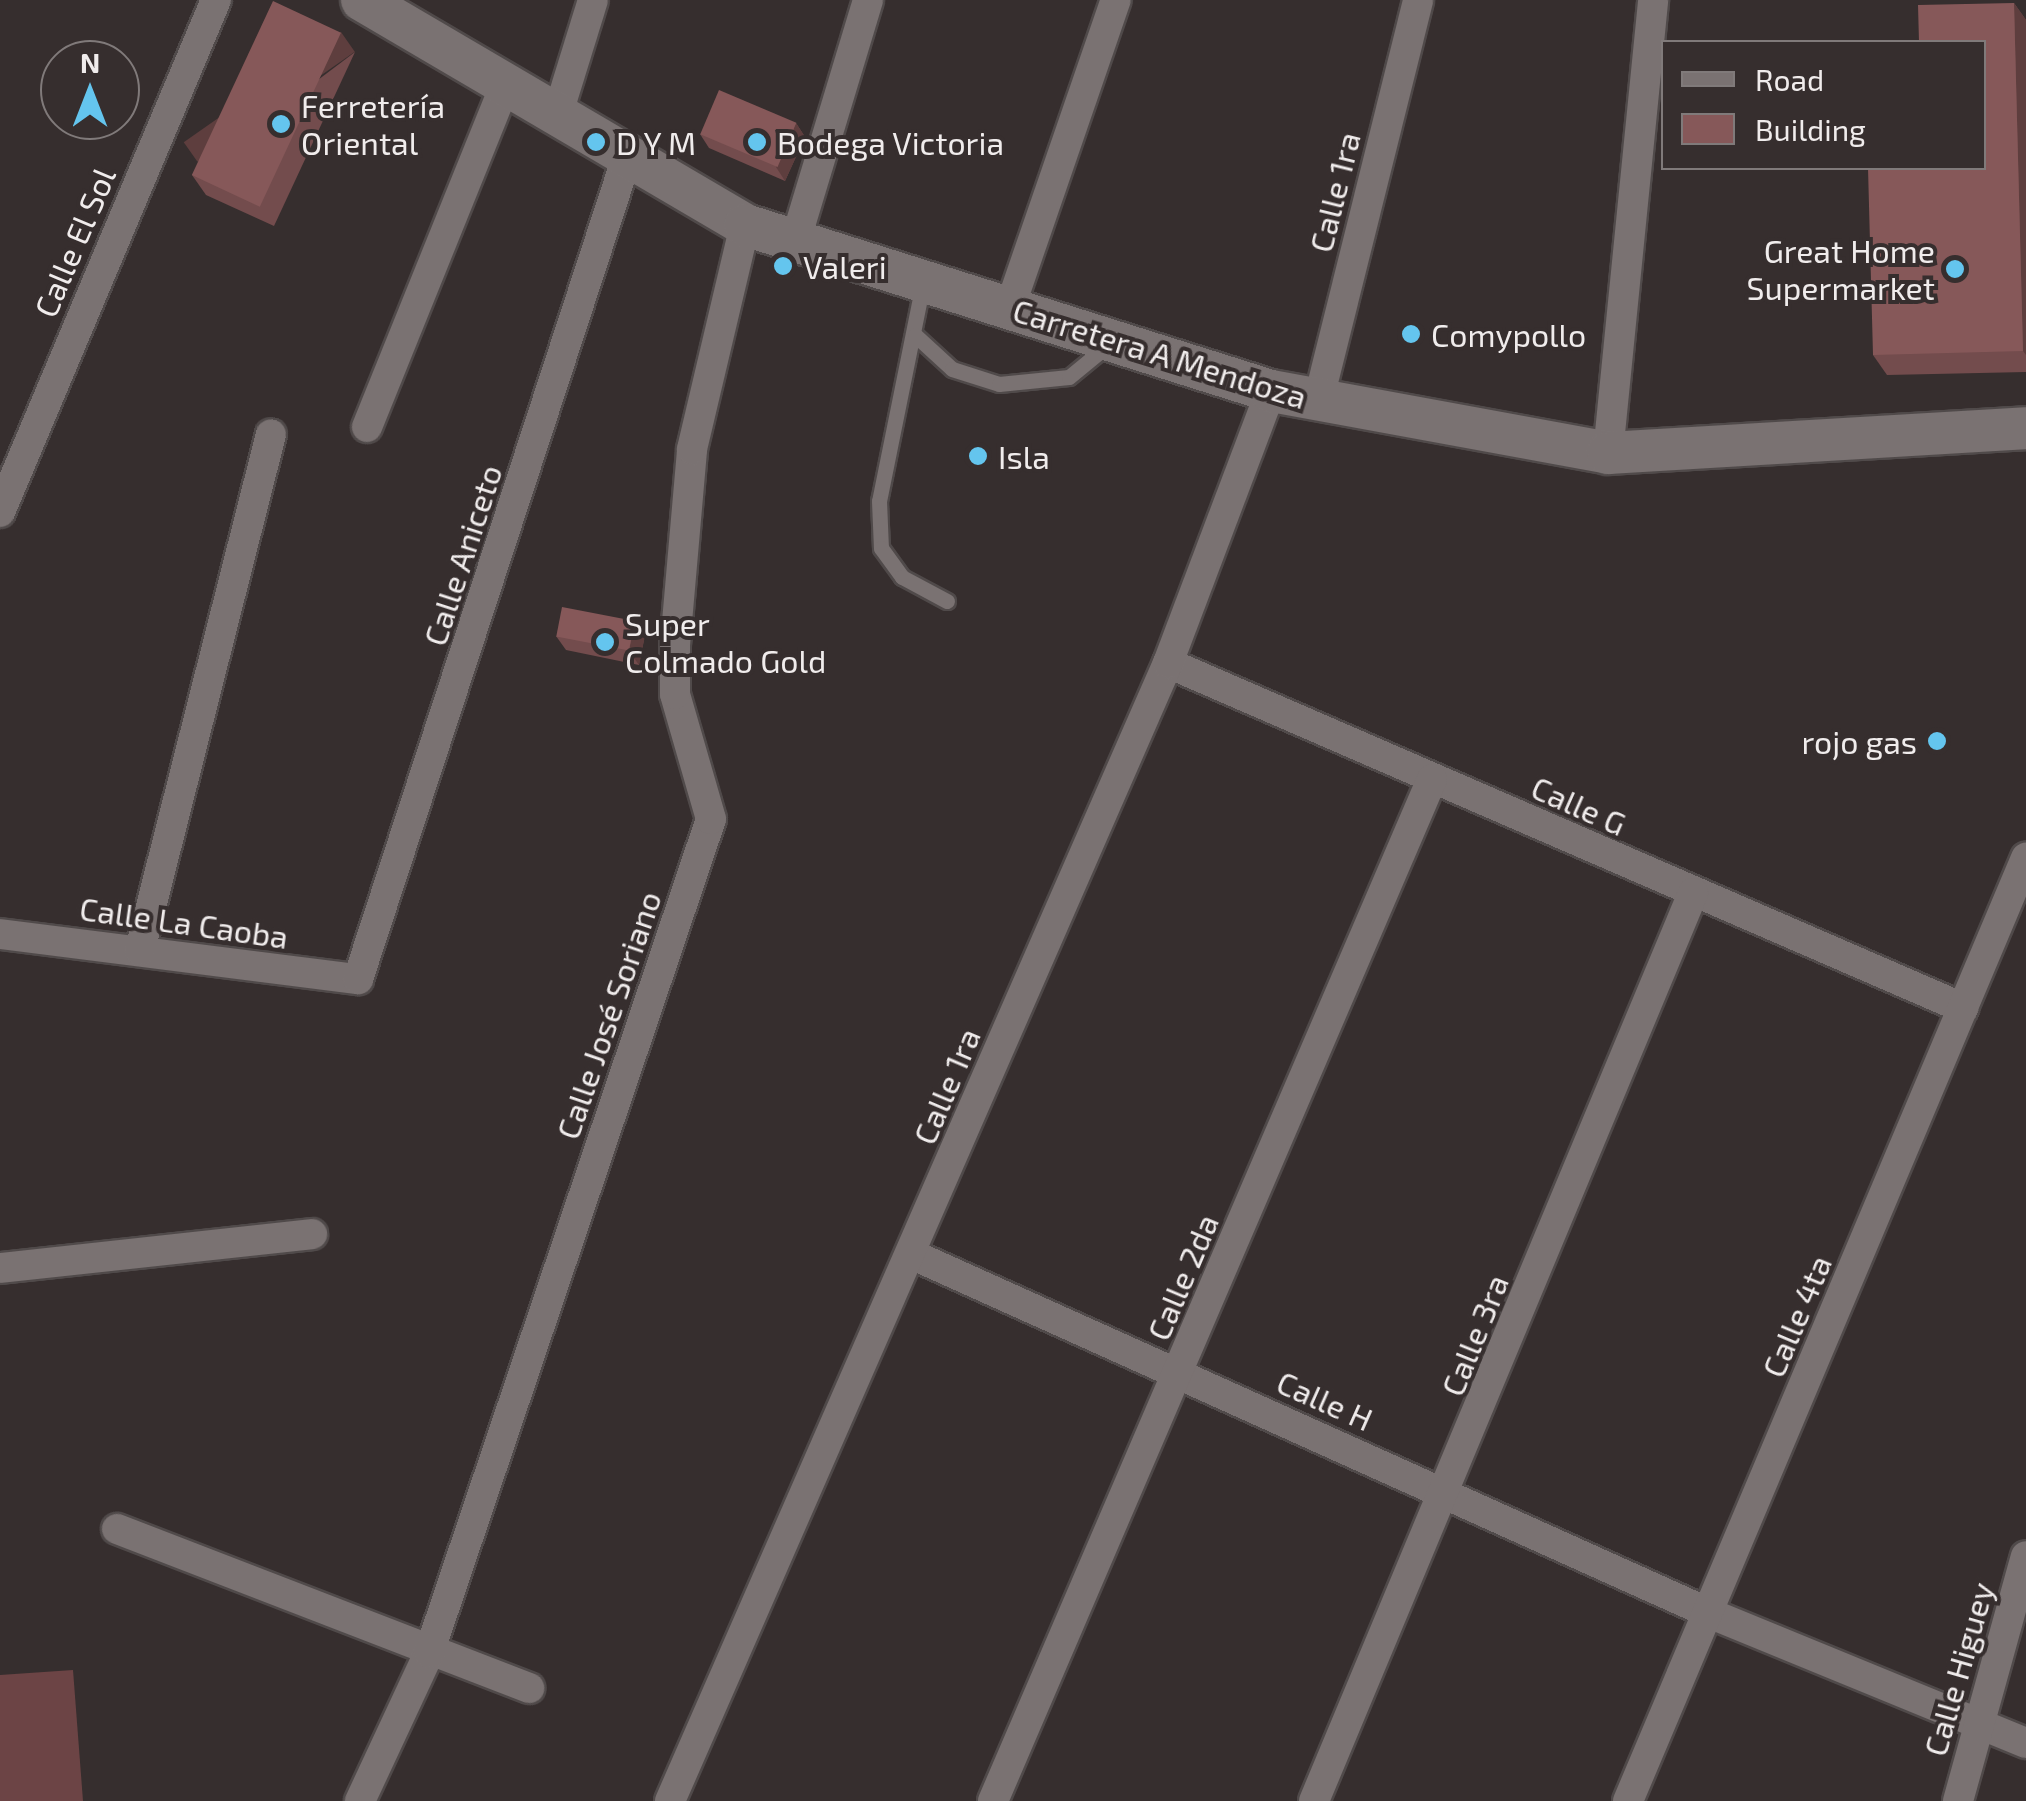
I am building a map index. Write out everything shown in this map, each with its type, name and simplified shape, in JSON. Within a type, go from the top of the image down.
[{"type":"street","name":"Calle El Sol","points":[[0,512],[216,0]]},
{"type":"street","name":"Carretera A Mendoza","points":[[362,0],[505,85],[629,151],[745,224],[1271,392],[1608,453],[2026,428]]},
{"type":"street","points":[[558,113],[592,0]]},
{"type":"street","points":[[795,242],[868,0]]},
{"type":"street","points":[[1010,307],[1116,0]]},
{"type":"street","name":"Calle 1ra","points":[[1318,402],[1418,0]]},
{"type":"street","points":[[1608,453],[1653,0]]},
{"type":"street","points":[[366,428],[505,85]]},
{"type":"street","name":"Calle Aniceto","points":[[358,979],[629,151]]},
{"type":"street","name":"Calle José Soriano","points":[[360,1801],[429,1653],[711,819],[676,694],[676,645],[692,449],[745,224]]},
{"type":"street","name":"Calle 1ra","points":[[670,1801],[1168,663],[1271,392]]},
{"type":"street","points":[[140,950],[271,434]]},
{"type":"street","name":"Calle G","points":[[1168,663],[1963,1008]]},
{"type":"street","name":"Calle 2da","points":[[992,1801],[1180,1373],[1432,779]]},
{"type":"street","name":"Calle 4ta","points":[[1628,1801],[2026,858]]},
{"type":"street","name":"Calle 3ra","points":[[1314,1801],[1447,1492],[1693,894]]},
{"type":"street","name":"Calle La Caoba","points":[[0,934],[358,979]]},
{"type":"street","points":[[0,1268],[312,1234]]},
{"type":"street","name":"Calle H","points":[[911,1254],[1447,1492],[1709,1614],[2026,1744]]},
{"type":"street","points":[[118,1529],[429,1653],[529,1688]]},
{"type":"street","name":"Calle Higuey","points":[[1958,1801],[2026,1556]]},
{"type":"lane","points":[[924,281],[879,501],[881,548],[902,577],[948,601]]},
{"type":"lane","points":[[916,335],[952,369],[999,384],[1069,377],[1113,340]]},
{"type":"shaded area","points":[[73,1670],[83,1801],[0,1801],[0,1675]]},
{"type":"building","name":"Ferretería Oriental","points":[[273,1],[341,33],[260,207],[192,175]]},
{"type":"building","name":"Great Home Supermarket","points":[[2014,3],[2023,351],[1873,355],[1868,170],[1986,170],[1986,40],[1919,40],[1918,5]]},
{"type":"building","name":"Bodega Victoria","points":[[719,90],[796,123],[778,167],[700,134]]},
{"type":"building","points":[[562,607],[635,621],[629,651],[556,636]]},
{"type":"place","name":"Ferretería Oriental","points":[[281,124]]},
{"type":"place","name":"D Y M","points":[[596,142]]},
{"type":"place","name":"Bodega Victoria","points":[[757,142]]},
{"type":"place","name":"Valeri","points":[[783,266]]},
{"type":"place","name":"Great Home Supermarket","points":[[1955,269]]},
{"type":"place","name":"Comypollo","points":[[1411,334]]},
{"type":"place","name":"Isla","points":[[978,456]]},
{"type":"place","name":"Super Colmado Gold","points":[[605,642]]},
{"type":"place","name":"rojo gas","points":[[1937,741]]}]
